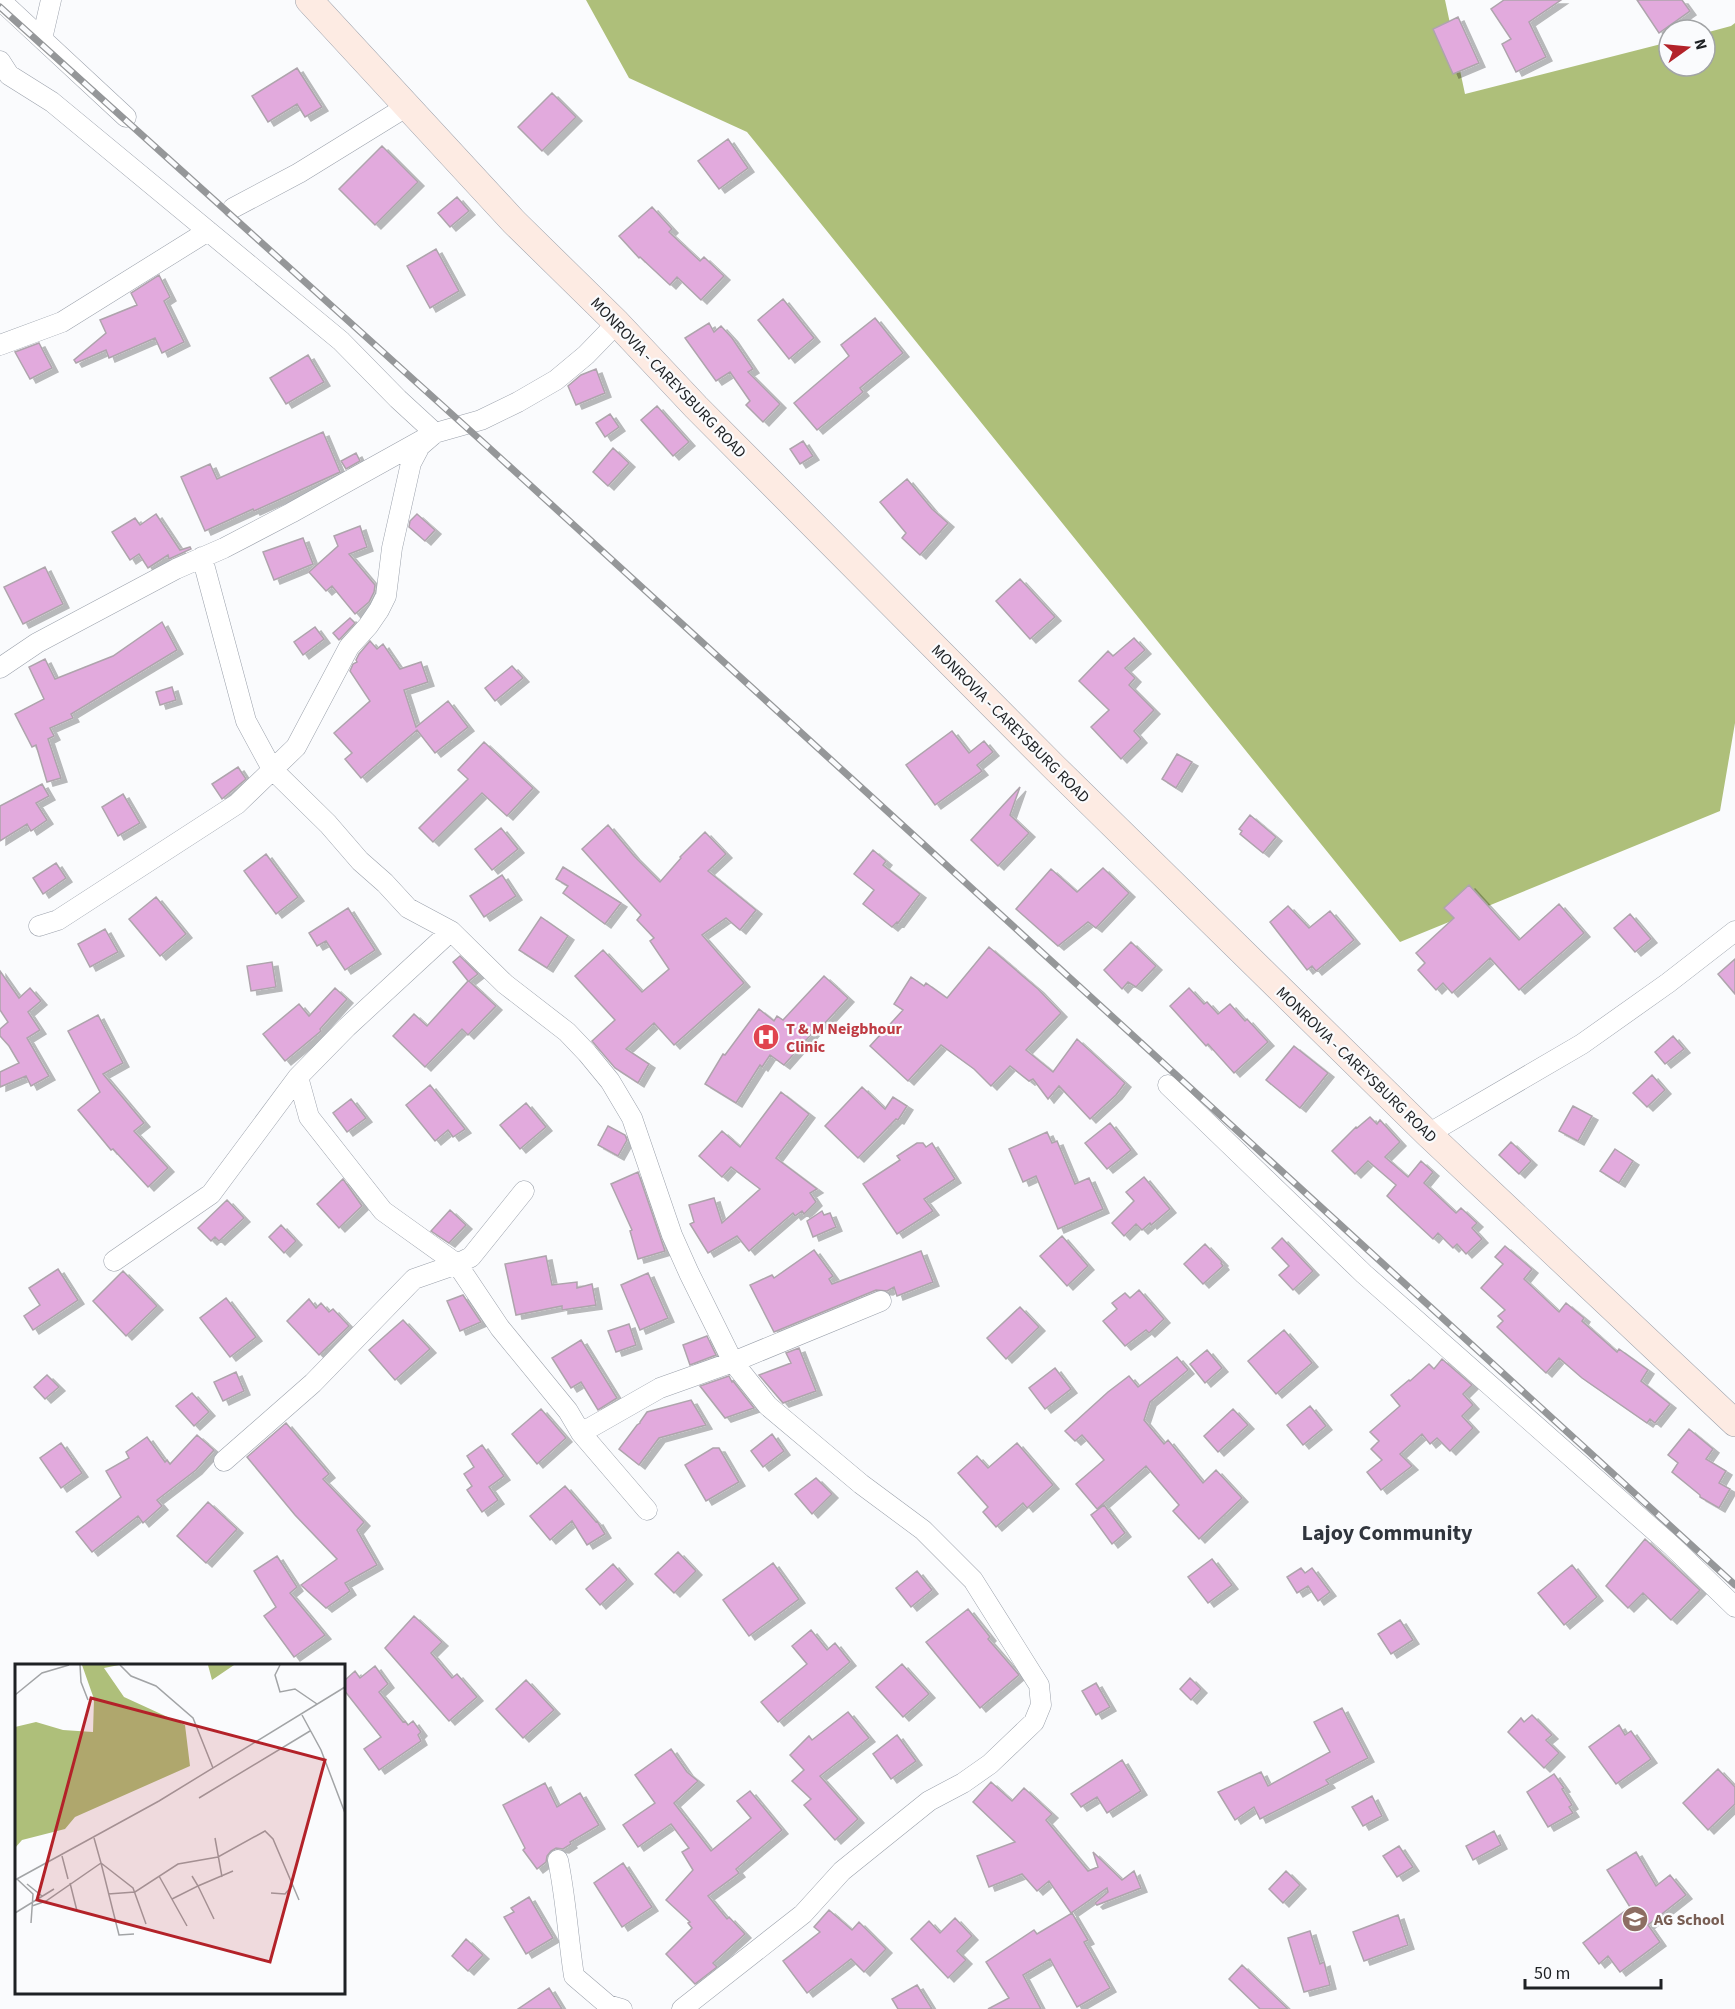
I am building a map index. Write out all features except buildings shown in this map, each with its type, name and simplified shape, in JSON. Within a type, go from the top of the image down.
[{"type":"main road","name":"MONROVIA - CAREYSBURG ROAD","points":[[309,0],[514,222],[617,323],[696,407],[1055,768],[1428,1134],[1735,1423]]},
{"type":"street","points":[[0,0],[126,117]]},
{"type":"street","points":[[42,39],[51,0]]},
{"type":"street","points":[[0,61],[9,75],[52,102],[341,340],[398,399],[435,433]]},
{"type":"street","points":[[233,208],[300,173],[406,107]]},
{"type":"street","points":[[0,345],[62,322],[208,231]]},
{"type":"street","points":[[0,668],[37,643],[176,569],[291,513],[435,433],[481,420],[556,380],[586,355],[617,323]]},
{"type":"street","points":[[39,926],[58,920],[237,804],[296,747],[349,646],[379,610],[386,596],[393,548],[411,463],[420,447],[435,433]]},
{"type":"street","points":[[202,557],[246,721],[272,769],[408,908],[451,932],[505,984],[567,1032],[610,1081],[632,1118],[672,1235],[733,1362],[768,1406],[861,1484],[923,1530],[973,1580],[1039,1685],[1041,1705],[1034,1722],[990,1764],[963,1783],[929,1801],[842,1871],[803,1914],[682,2009]]},
{"type":"street","points":[[1428,1134],[1582,1044],[1668,983],[1735,931]]},
{"type":"street","points":[[114,1261],[211,1194],[298,1077],[347,1027],[451,932]]},
{"type":"street","points":[[298,1077],[309,1117],[383,1211],[457,1263],[500,1328],[568,1412],[581,1433],[647,1510]]},
{"type":"street","points":[[1168,1085],[1364,1274],[1672,1546],[1735,1607]]},
{"type":"street","points":[[224,1461],[313,1383],[414,1279],[471,1257],[524,1191]]},
{"type":"street","points":[[581,1433],[660,1388],[733,1362],[881,1300]]},
{"type":"street","points":[[558,1860],[566,1900],[574,1976],[608,2005],[622,2009]]},
{"type":"green space","points":[[586,0],[1445,0],[1465,94],[1657,45],[1657,78],[1717,78],[1717,30],[1735,23],[1735,723],[1720,811],[1400,942],[747,132],[629,78]]},
{"type":"railway","points":[[0,7],[486,445],[1735,1585]]},
{"type":"place","name":"T & M Neigbhour Clinic","points":[[766,1037]]},
{"type":"place","name":"AG School","points":[[1635,1919]]},
{"type":"district","name":"Lajoy Community","points":[[1387,1532]]}]
